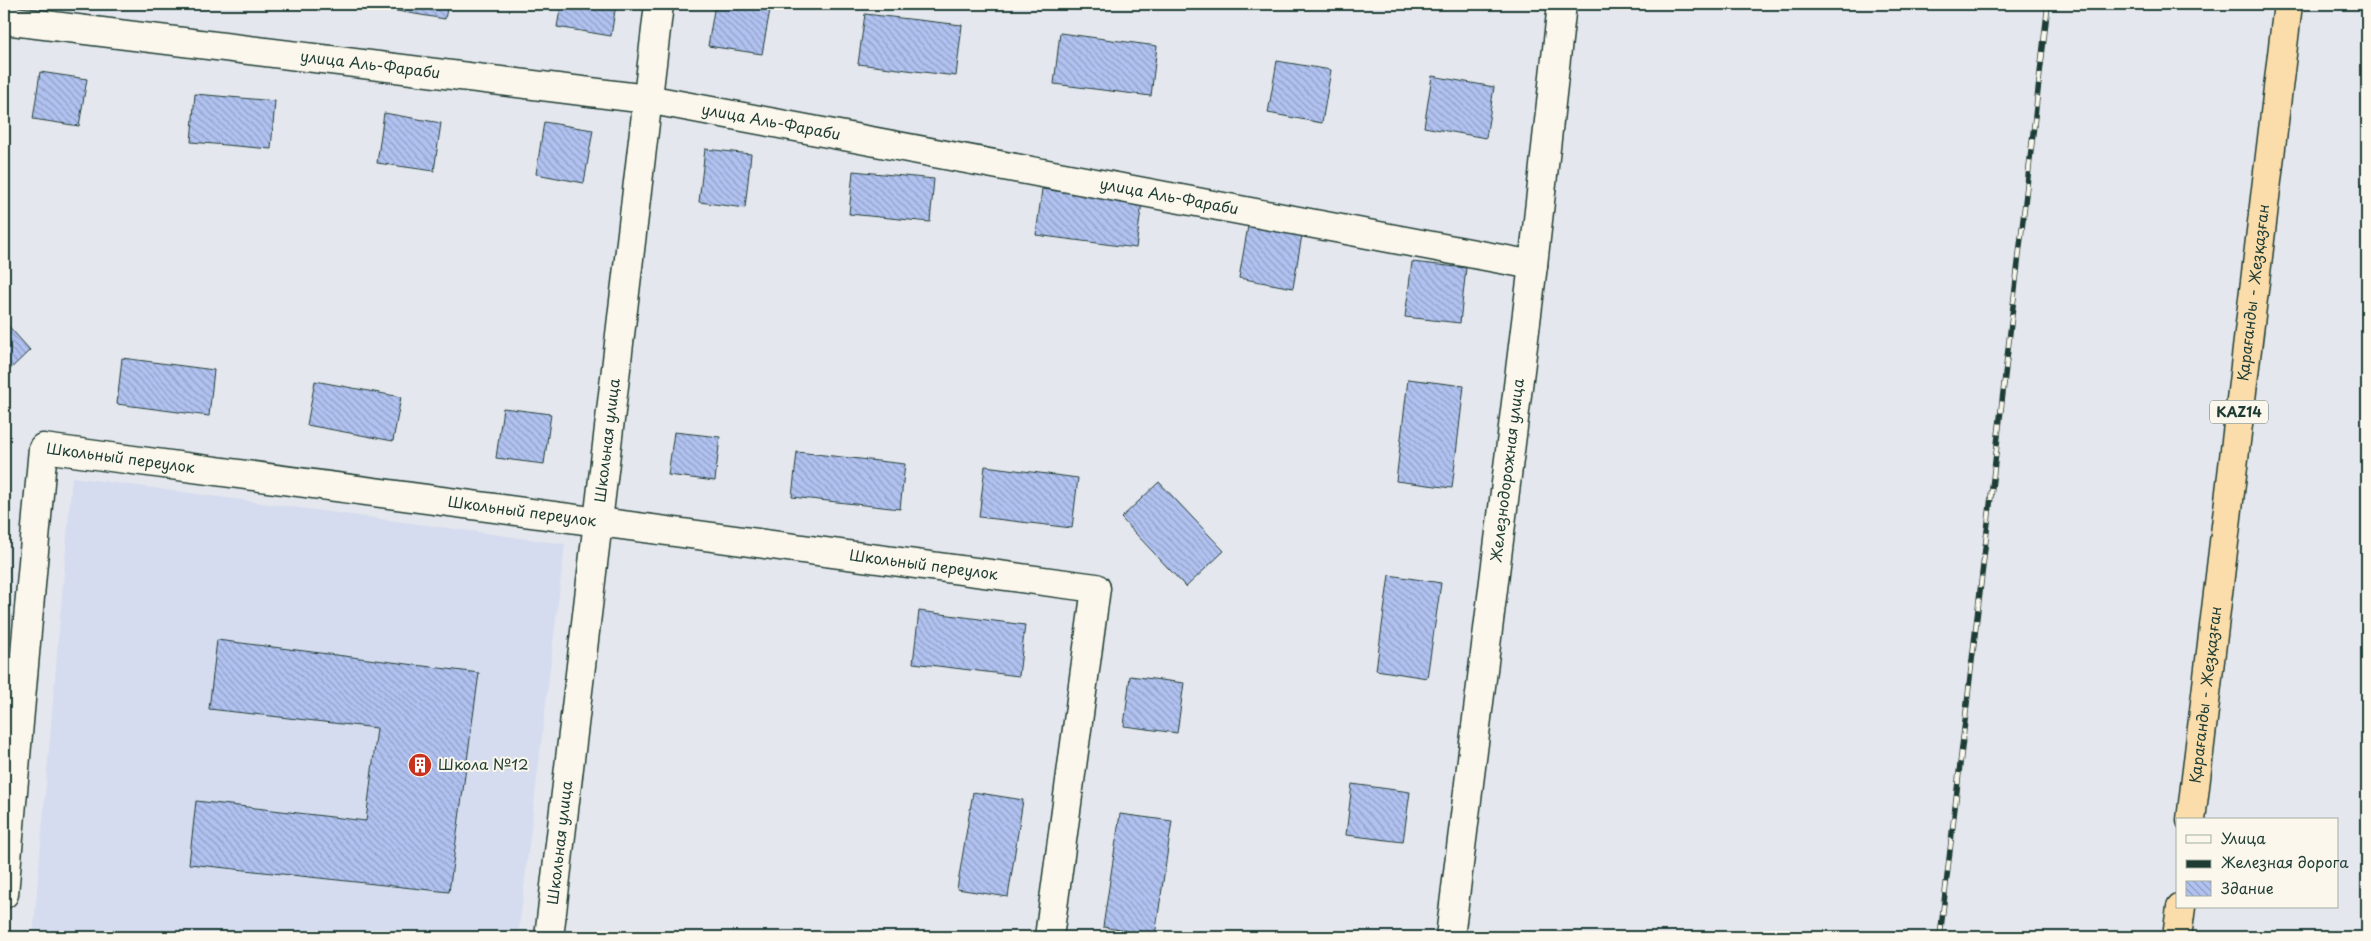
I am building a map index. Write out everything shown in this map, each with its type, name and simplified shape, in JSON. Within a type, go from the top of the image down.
[{"type":"highway","name":"Қарағанды - Жезқазған","points":[[2191,818],[2288,4]]},
{"type":"highway","points":[[2177,937],[2181,908]]},
{"type":"street","name":"Школьная улица","points":[[549,937],[659,4]]},
{"type":"street","name":"Железнодорожная улица","points":[[1450,937],[1533,265],[1562,4]]},
{"type":"street","name":"улица Аль-Фараби","points":[[4,20],[647,99],[1533,265]]},
{"type":"street","name":"Школьный переулок","points":[[4,894],[43,448],[1096,588],[1049,937]]},
{"type":"shaded area","points":[[72,477],[565,544],[518,937],[33,937]]},
{"type":"building","points":[[392,4],[448,4],[445,19],[391,10]]},
{"type":"building","points":[[561,4],[616,4],[611,36],[557,27]]},
{"type":"building","points":[[715,4],[771,4],[762,54],[708,46]]},
{"type":"building","points":[[865,14],[962,25],[956,76],[858,64]]},
{"type":"building","points":[[1060,33],[1157,46],[1151,96],[1054,84]]},
{"type":"building","points":[[1277,61],[1331,70],[1322,123],[1268,113]]},
{"type":"building","points":[[40,72],[87,79],[79,126],[33,119]]},
{"type":"building","points":[[1432,76],[1494,87],[1486,138],[1424,127]]},
{"type":"building","points":[[195,94],[275,101],[271,149],[191,142]]},
{"type":"building","points":[[384,113],[441,123],[434,171],[377,163]]},
{"type":"building","points":[[544,122],[593,130],[584,183],[536,174]]},
{"type":"building","points":[[705,149],[751,154],[745,208],[699,202]]},
{"type":"building","points":[[853,171],[934,179],[930,222],[849,214]]},
{"type":"building","points":[[1042,189],[1142,202],[1136,248],[1036,235]]},
{"type":"building","points":[[1248,226],[1302,235],[1293,288],[1239,278]]},
{"type":"building","points":[[1412,262],[1466,268],[1460,323],[1405,317]]},
{"type":"building","points":[[4,321],[30,350],[4,375]]},
{"type":"building","points":[[122,358],[214,370],[209,416],[117,404]]},
{"type":"building","points":[[1408,379],[1464,386],[1452,488],[1396,481]]},
{"type":"building","points":[[315,381],[401,397],[393,441],[307,425]]},
{"type":"building","points":[[503,408],[551,414],[544,464],[496,458]]},
{"type":"building","points":[[674,432],[720,437],[715,481],[668,475]]},
{"type":"building","points":[[797,452],[905,464],[900,509],[792,497]]},
{"type":"building","points":[[985,466],[1078,478],[1072,528],[979,517]]},
{"type":"building","points":[[1159,482],[1224,551],[1186,587],[1121,518]]},
{"type":"building","points":[[1389,575],[1441,583],[1427,678],[1376,670]]},
{"type":"building","points":[[919,611],[1025,625],[1019,676],[913,663]]},
{"type":"building","name":"Школа №12","points":[[217,640],[479,673],[449,892],[189,864],[196,801],[366,821],[377,728],[209,709]]},
{"type":"building","points":[[1130,676],[1184,683],[1177,733],[1124,726]]},
{"type":"building","points":[[1352,784],[1410,792],[1403,842],[1346,835]]},
{"type":"building","points":[[973,792],[1023,800],[1008,897],[957,889]]},
{"type":"building","points":[[1120,814],[1172,821],[1155,936],[1103,927]]},
{"type":"railway","points":[[1940,937],[2048,4]]},
{"type":"place","name":"Школа №12","points":[[420,765]]}]
